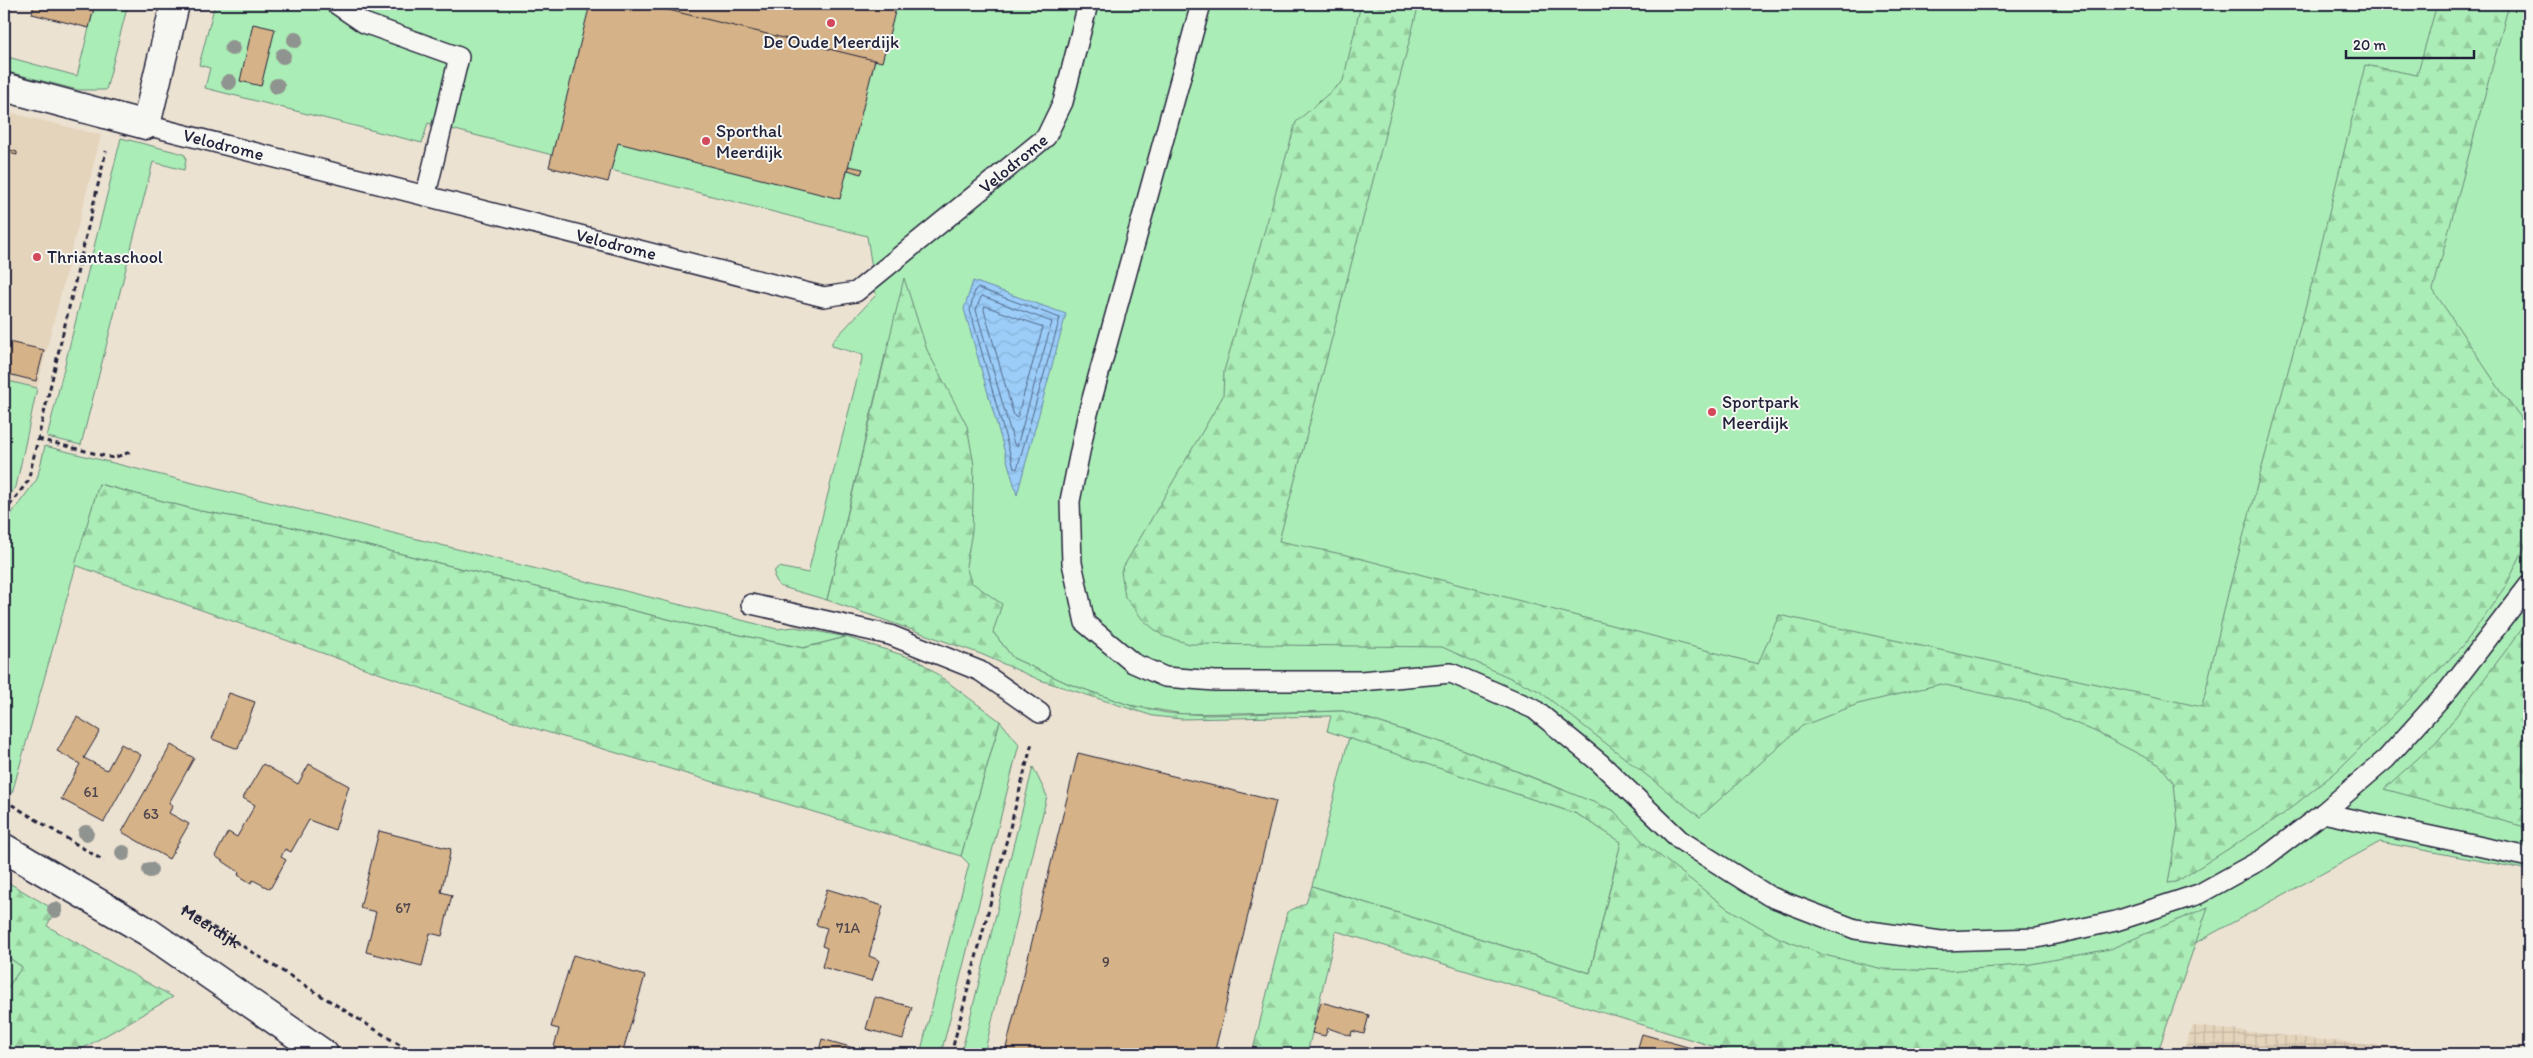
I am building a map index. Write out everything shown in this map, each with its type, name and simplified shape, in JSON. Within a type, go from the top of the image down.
[{"type":"street","points":[[146,125],[175,4]]},
{"type":"street","name":"Velodrome","points":[[4,87],[146,125]]},
{"type":"street","points":[[4,848],[148,932],[324,1054]]},
{"type":"lane","points":[[336,4],[364,23],[459,57],[426,194]]},
{"type":"lane","name":"Velodrome","points":[[146,125],[426,194],[824,297],[856,292],[1046,137],[1063,102],[1088,4]]},
{"type":"lane","points":[[1201,4],[1086,416],[1070,501],[1072,564],[1085,624],[1133,663],[1165,677],[1215,681],[1360,681],[1451,673],[1534,709],[1600,763],[1680,840],[1769,896],[1855,929],[1941,941],[2037,938],[2116,922],[2198,894],[2264,858],[2323,813],[2386,759],[2449,689],[2529,585]]},
{"type":"lane","points":[[751,604],[890,635],[980,671],[1040,713]]},
{"type":"lane","points":[[2323,813],[2529,857]]},
{"type":"path","points":[[4,514],[28,481],[114,116]]},
{"type":"path","points":[[38,439],[113,458],[130,452]]},
{"type":"path","points":[[951,1054],[1040,713]]},
{"type":"path","points":[[4,800],[105,862]]},
{"type":"path","name":"Meerdijk","points":[[180,907],[414,1054]]},
{"type":"shaded area","name":"Thriantaschool","points":[[4,111],[101,135],[37,388],[4,380]]},
{"type":"shaded area","points":[[2193,1026],[2456,1054],[2182,1054]]},
{"type":"green space","points":[[95,4],[128,4],[106,90],[78,90],[4,71],[4,56],[77,76]]},
{"type":"green space","name":"Sportpark Meerdijk","points":[[215,4],[2529,4],[2529,870],[2380,842],[2133,977],[1882,998],[1618,854],[1590,973],[1312,886],[1349,737],[1577,814],[1591,823],[1564,790],[1456,747],[1343,711],[1183,714],[1129,705],[1069,684],[1013,658],[993,632],[921,588],[885,355],[827,600],[779,586],[774,576],[775,570],[779,567],[808,573],[863,355],[832,346],[832,342],[876,295],[867,236],[428,123],[422,143],[205,88],[210,68],[199,65]]},
{"type":"green space","points":[[1361,4],[1419,4],[1279,541],[1351,556],[1758,664],[1779,615],[2202,707],[2229,589],[2314,275],[2365,65],[2417,75],[2437,4],[2509,4],[2433,290],[2505,397],[2529,428],[2529,538],[2507,584],[2463,646],[2337,771],[2282,815],[2176,882],[2168,883],[2178,826],[2174,783],[2160,765],[2096,732],[2031,704],[1941,684],[1858,704],[1802,726],[1700,817],[1539,691],[1442,647],[1190,644],[1163,636],[1144,621],[1125,597],[1121,571],[1223,396],[1224,371],[1296,122],[1343,81]]},
{"type":"green space","points":[[121,138],[180,153],[185,155],[186,160],[184,170],[153,162],[81,445],[47,437]]},
{"type":"green space","points":[[904,278],[927,350],[967,426],[974,465],[972,531],[966,566],[971,582],[1002,604],[993,632],[1013,658],[1069,684],[1129,705],[1167,713],[1210,715],[1343,711],[1456,747],[1613,810],[1646,845],[1727,908],[1779,938],[1824,955],[1883,969],[1947,971],[2031,964],[2110,949],[2208,907],[2157,1054],[1738,1054],[1336,931],[1307,1054],[1252,1054],[1287,912],[1306,903],[1312,886],[1590,973],[1621,842],[1577,814],[1327,731],[1331,716],[1181,719],[1153,716],[1040,680],[981,654],[827,600]]},
{"type":"green space","points":[[4,380],[37,388],[16,487],[4,503]]},
{"type":"green space","points":[[45,446],[777,629],[795,627],[846,637],[803,648],[692,625],[283,525],[200,511],[99,484],[12,793],[4,788],[4,524],[37,479]]},
{"type":"green space","points":[[99,484],[200,511],[283,525],[692,625],[803,648],[846,637],[918,660],[1000,721],[961,856],[530,727],[75,565]]},
{"type":"green space","points":[[2529,620],[2529,828],[2384,789],[2437,741]]},
{"type":"green space","points":[[1000,721],[1019,744],[941,1054],[920,1054],[969,864],[961,856]]},
{"type":"green space","points":[[1033,767],[1047,796],[984,1054],[961,1054]]},
{"type":"green space","points":[[4,880],[55,910],[47,926],[173,997],[73,1054],[4,1054],[4,993],[22,967],[4,954]]},
{"type":"green space","points":[[4,954],[23,967],[4,993]]},
{"type":"water","points":[[973,281],[1066,314],[1017,495],[964,309]]},
{"type":"building","points":[[34,4],[95,4],[89,28],[32,14]]},
{"type":"building","points":[[590,4],[889,4],[840,199],[618,143],[608,182],[549,167]]},
{"type":"building","name":"De Oude Meerdijk","points":[[644,4],[897,4],[882,62]]},
{"type":"building","points":[[253,24],[275,29],[261,86],[240,81]]},
{"type":"building","points":[[4,148],[17,152],[17,155],[9,153],[4,174]]},
{"type":"building","points":[[849,166],[863,169],[861,174],[848,170]]},
{"type":"building","points":[[4,341],[44,350],[36,381],[4,373]]},
{"type":"building","points":[[229,693],[255,702],[238,749],[212,739]]},
{"type":"building","points":[[77,717],[100,731],[84,758],[107,770],[121,744],[141,755],[104,822],[61,799],[80,764],[57,751]]},
{"type":"building","points":[[171,745],[194,758],[169,803],[173,805],[169,813],[189,824],[169,859],[122,832]]},
{"type":"building","points":[[1078,753],[1276,801],[1214,1054],[1005,1052]]},
{"type":"building","points":[[263,764],[298,784],[309,764],[349,786],[335,830],[309,820],[291,852],[285,849],[281,857],[286,860],[270,889],[253,880],[251,883],[238,875],[239,872],[215,856],[228,832],[237,837],[255,805],[243,798]]},
{"type":"building","points":[[379,831],[451,849],[441,892],[452,895],[442,936],[430,933],[422,966],[366,952],[376,912],[360,908]]},
{"type":"building","points":[[827,889],[883,906],[869,956],[879,960],[872,981],[822,967],[827,948],[822,946],[827,928],[816,925]]},
{"type":"building","points":[[573,955],[645,976],[622,1054],[552,1054],[559,1029],[551,1027]]},
{"type":"building","points":[[875,997],[912,1007],[903,1039],[866,1029]]},
{"type":"building","points":[[1321,1002],[1369,1015],[1364,1034],[1352,1031],[1351,1036],[1328,1028],[1325,1036],[1312,1033]]},
{"type":"building","points":[[1642,1034],[1691,1048],[1689,1054],[1636,1054]]},
{"type":"building","points":[[822,1039],[875,1054],[818,1054]]},
{"type":"place","name":"De Oude Meerdijk","points":[[831,23]]},
{"type":"place","name":"Sporthal Meerdijk","points":[[706,141]]},
{"type":"place","name":"Thriantaschool","points":[[37,257]]},
{"type":"place","name":"Sportpark Meerdijk","points":[[1712,412]]}]
